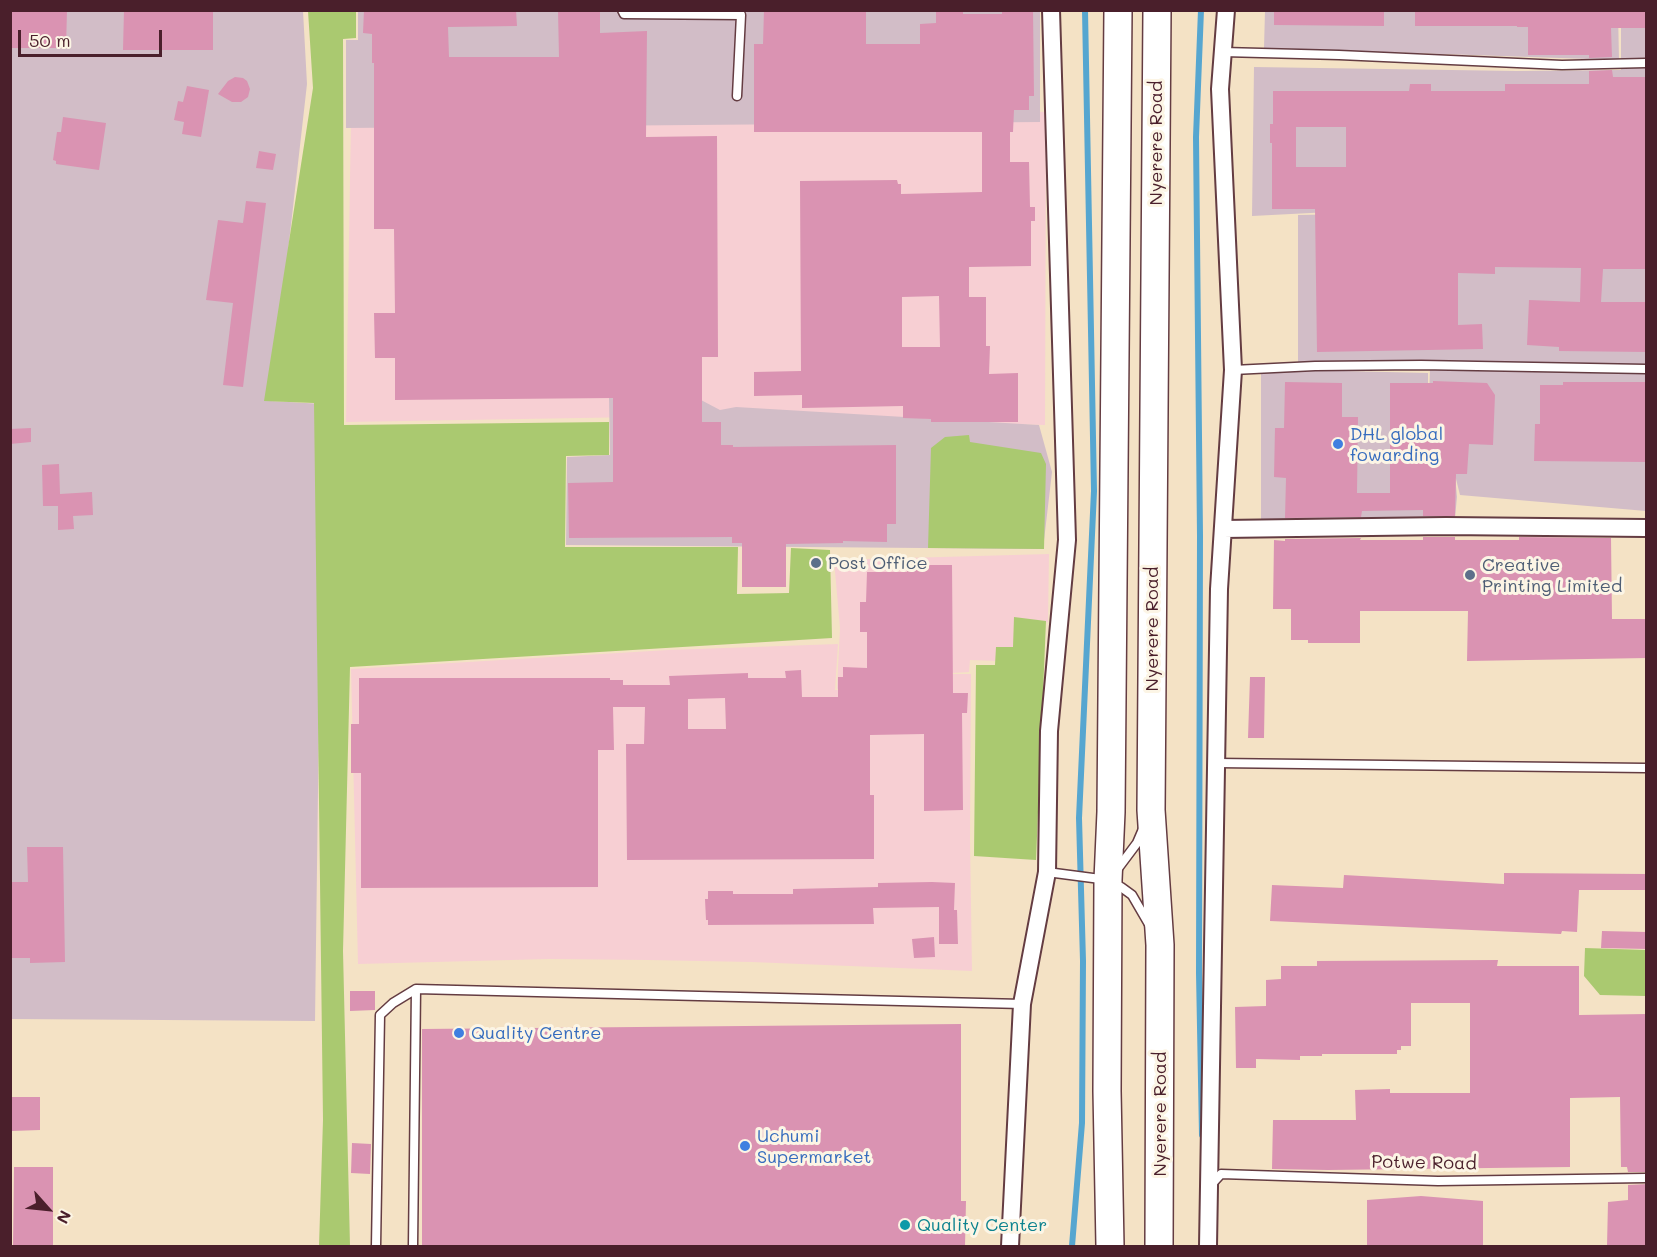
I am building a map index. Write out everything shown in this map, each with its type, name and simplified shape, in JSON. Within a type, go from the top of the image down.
[{"type":"highway","points":[[1110,1246],[1107,1091],[1108,880],[1111,776],[1118,10]]},
{"type":"highway","name":"Nyerere Road","points":[[1157,10],[1151,810],[1160,945],[1160,1246]]},
{"type":"street","points":[[1010,1246],[1022,1004],[1047,873],[1049,731],[1067,540],[1051,10]]},
{"type":"street","points":[[1208,1246],[1219,589],[1233,370],[1220,89],[1226,10]]},
{"type":"street","points":[[1223,529],[1446,526],[1647,528]]},
{"type":"lane","points":[[622,10],[624,14],[741,15],[737,96]]},
{"type":"lane","points":[[1223,52],[1562,65],[1647,63]]},
{"type":"lane","points":[[1233,370],[1410,365],[1647,369]]},
{"type":"lane","points":[[1216,763],[1647,768]]},
{"type":"lane","points":[[1108,880],[1137,843],[1151,810]]},
{"type":"lane","points":[[1047,873],[1108,880],[1121,886],[1132,895],[1160,945]]},
{"type":"lane","points":[[413,1246],[416,988]]},
{"type":"lane","points":[[376,1246],[381,1015],[393,1003],[416,988],[1022,1004]]},
{"type":"lane","name":"Potwe Road","points":[[1208,1188],[1221,1174],[1438,1181],[1647,1178]]},
{"type":"shaded area","points":[[358,10],[1040,11],[1040,122],[346,128],[346,40],[358,40]]},
{"type":"shaded area","points":[[11,11],[303,11],[307,84],[271,401],[323,404],[315,1021],[11,1019]]},
{"type":"shaded area","points":[[1265,11],[1618,11],[1619,60],[1264,48]]},
{"type":"shaded area","points":[[1621,11],[1646,11],[1646,211],[1330,212],[1252,216],[1254,67],[1517,71],[1621,70]]},
{"type":"shaded area","points":[[957,110],[1046,112],[1045,425],[698,416],[346,422],[351,118]]},
{"type":"shaded area","points":[[1473,212],[1646,214],[1646,365],[1298,362],[1298,215]]},
{"type":"shaded area","points":[[1261,369],[1428,373],[1428,430],[1430,369],[1646,372],[1646,511],[1460,495],[1455,475],[1457,497],[1455,518],[1261,522]]},
{"type":"shaded area","points":[[609,398],[701,400],[720,410],[736,407],[1039,425],[1052,472],[1043,549],[566,545],[567,457],[610,455]]},
{"type":"shaded area","points":[[1049,554],[1048,622],[1026,626],[1025,662],[970,660],[969,672],[934,674],[971,674],[972,971],[648,960],[549,959],[358,964],[351,669],[668,650],[838,644],[835,690],[854,690],[837,689],[840,628],[834,560]]},
{"type":"green space","points":[[308,11],[356,11],[356,38],[343,39],[344,425],[609,422],[609,455],[566,456],[565,547],[738,547],[737,594],[789,593],[791,548],[830,550],[832,638],[350,667],[343,951],[350,1246],[319,1246],[323,1120],[314,403],[264,401],[313,88]]},
{"type":"green space","points":[[969,435],[970,442],[1041,453],[1046,464],[1044,549],[928,548],[931,448],[945,437]]},
{"type":"green space","points":[[1014,617],[1046,621],[1036,860],[974,856],[976,665],[995,665],[996,647],[1013,647]]},
{"type":"green space","points":[[1585,948],[1646,950],[1646,996],[1600,995],[1584,976]]},
{"type":"building","points":[[12,10],[67,10],[66,48],[12,48]]},
{"type":"building","points":[[124,10],[213,10],[213,50],[123,50]]},
{"type":"building","points":[[364,10],[516,10],[517,26],[448,27],[449,57],[559,57],[558,10],[600,10],[600,33],[647,31],[646,137],[717,136],[718,357],[702,357],[702,422],[721,422],[721,445],[733,445],[733,447],[896,445],[896,524],[887,524],[887,542],[843,541],[843,543],[786,544],[786,587],[742,587],[742,543],[732,543],[732,537],[569,538],[568,483],[613,482],[613,398],[395,400],[395,358],[375,358],[374,313],[395,313],[394,229],[374,229],[374,63],[372,63],[372,34],[363,33]]},
{"type":"building","points":[[764,10],[866,10],[866,44],[920,44],[920,24],[936,23],[936,10],[963,10],[963,14],[1002,14],[1002,10],[1033,10],[1034,96],[1029,96],[1029,110],[1014,110],[1013,132],[1010,132],[1010,162],[1029,162],[1030,207],[1035,207],[1035,221],[1031,221],[1031,266],[969,267],[969,297],[986,297],[986,346],[990,346],[989,374],[1018,373],[1018,422],[931,422],[931,419],[903,418],[903,406],[802,408],[802,395],[754,396],[754,372],[801,371],[800,181],[897,180],[898,184],[901,184],[901,194],[982,192],[982,132],[754,132],[754,44],[763,44]],"holes":[[[939,296],[940,347],[902,347],[902,297]]]},
{"type":"building","points":[[1274,10],[1384,10],[1384,26],[1274,25]]},
{"type":"building","points":[[1415,10],[1647,10],[1647,28],[1611,28],[1612,57],[1528,55],[1528,27],[1415,26]]},
{"type":"building","points":[[1612,70],[1613,77],[1647,77],[1647,269],[1603,269],[1601,302],[1647,302],[1647,352],[1559,351],[1559,347],[1527,345],[1529,300],[1580,302],[1581,268],[1495,267],[1495,274],[1458,273],[1458,325],[1482,324],[1483,349],[1317,352],[1315,209],[1272,209],[1270,124],[1273,124],[1273,91],[1409,91],[1410,84],[1431,84],[1431,91],[1505,91],[1505,84],[1589,84],[1589,71]],"holes":[[[1296,127],[1346,127],[1346,167],[1296,167]]]},
{"type":"building","points":[[235,77],[247,81],[250,89],[248,97],[241,102],[232,102],[218,94],[228,81]]},
{"type":"building","points":[[187,86],[209,90],[201,137],[182,134],[184,122],[174,120],[178,101],[183,102]]},
{"type":"building","points":[[63,117],[106,123],[99,170],[56,164],[53,160],[57,132],[61,132]]},
{"type":"building","points":[[259,151],[276,154],[273,170],[256,168]]},
{"type":"building","points":[[246,201],[266,203],[243,387],[223,385],[233,303],[206,300],[218,220],[243,223]]},
{"type":"building","points":[[1433,381],[1487,383],[1495,395],[1493,445],[1469,444],[1467,474],[1456,474],[1455,516],[1423,516],[1423,510],[1362,511],[1361,517],[1285,518],[1286,478],[1274,477],[1275,428],[1284,428],[1285,382],[1342,383],[1342,417],[1358,417],[1357,493],[1390,493],[1390,383],[1433,383]]},
{"type":"building","points":[[1563,382],[1647,382],[1647,462],[1534,461],[1535,424],[1540,424],[1540,385],[1563,385]]},
{"type":"building","points":[[31,428],[31,442],[10,444],[10,429]]},
{"type":"building","points":[[59,464],[60,494],[92,492],[93,515],[73,516],[74,529],[58,530],[58,506],[43,506],[42,465]]},
{"type":"building","points":[[1423,537],[1455,537],[1455,540],[1519,540],[1519,537],[1611,538],[1612,619],[1647,619],[1647,658],[1467,661],[1468,611],[1360,611],[1360,643],[1308,643],[1308,640],[1291,640],[1291,609],[1273,609],[1274,540],[1361,538],[1360,540],[1423,540]]},
{"type":"building","points":[[925,565],[952,565],[953,693],[968,693],[967,713],[962,713],[963,810],[924,811],[924,734],[870,735],[870,795],[874,795],[874,859],[627,860],[626,744],[644,744],[645,707],[613,707],[614,750],[598,750],[598,887],[361,888],[361,773],[351,773],[351,724],[359,724],[359,678],[610,678],[610,680],[623,680],[623,685],[670,685],[669,676],[748,673],[748,678],[786,678],[785,671],[801,670],[802,697],[838,697],[838,677],[843,677],[843,667],[867,668],[867,632],[860,632],[860,602],[866,602],[867,572],[907,572],[907,569],[925,569]],"holes":[[[725,698],[726,729],[688,729],[688,699]]]},
{"type":"building","points":[[1250,677],[1265,677],[1264,738],[1248,738]]},
{"type":"building","points":[[27,847],[63,847],[65,962],[30,963],[30,958],[10,958],[10,882],[28,882]]},
{"type":"building","points":[[1504,873],[1647,874],[1647,890],[1579,890],[1577,932],[1562,931],[1561,934],[1270,921],[1272,885],[1343,888],[1344,875],[1504,884]]},
{"type":"building","points":[[878,883],[955,883],[954,910],[957,910],[958,944],[939,944],[939,907],[873,908],[874,924],[708,925],[708,920],[706,920],[705,899],[708,899],[708,891],[733,891],[733,894],[793,894],[793,889],[878,887]]},
{"type":"building","points":[[1602,931],[1647,932],[1647,949],[1601,948]]},
{"type":"building","points":[[934,937],[935,957],[914,958],[912,939]]},
{"type":"building","points":[[1498,960],[1497,966],[1579,966],[1579,1015],[1647,1014],[1647,1172],[1628,1172],[1627,1167],[1621,1167],[1620,1097],[1570,1098],[1570,1167],[1272,1169],[1273,1120],[1356,1120],[1355,1090],[1390,1089],[1390,1093],[1470,1093],[1470,1003],[1411,1003],[1411,1046],[1401,1046],[1397,1054],[1322,1054],[1322,1056],[1300,1056],[1300,1060],[1256,1059],[1256,1068],[1236,1068],[1235,1007],[1266,1006],[1266,980],[1281,979],[1281,966],[1317,966],[1317,961]]},
{"type":"building","points":[[350,991],[375,991],[375,1010],[350,1011]]},
{"type":"building","points":[[961,1024],[961,1201],[966,1201],[965,1246],[422,1246],[422,1029]]},
{"type":"building","points":[[12,1097],[40,1097],[40,1130],[12,1131]]},
{"type":"building","points":[[352,1143],[371,1144],[370,1174],[351,1173]]},
{"type":"building","points":[[14,1167],[53,1167],[53,1246],[13,1246]]},
{"type":"building","points":[[1647,1184],[1647,1246],[1607,1246],[1608,1202],[1628,1200],[1628,1185]]},
{"type":"building","points":[[1421,1196],[1483,1201],[1483,1246],[1367,1246],[1367,1200]]},
{"type":"waterway","points":[[1072,1246],[1082,1123],[1083,961],[1079,818],[1094,491],[1085,10]]},
{"type":"waterway","points":[[1201,10],[1196,137],[1200,536],[1199,973],[1202,1135]]},
{"type":"place","name":"DHL global fowarding","points":[[1338,444]]},
{"type":"place","name":"Post Office","points":[[816,563]]},
{"type":"place","name":"Creative Printing Limited","points":[[1470,575]]},
{"type":"place","name":"Quality Centre","points":[[459,1033]]},
{"type":"place","name":"Uchumi Supermarket","points":[[745,1146]]},
{"type":"place","name":"Quality Center","points":[[905,1225]]}]
